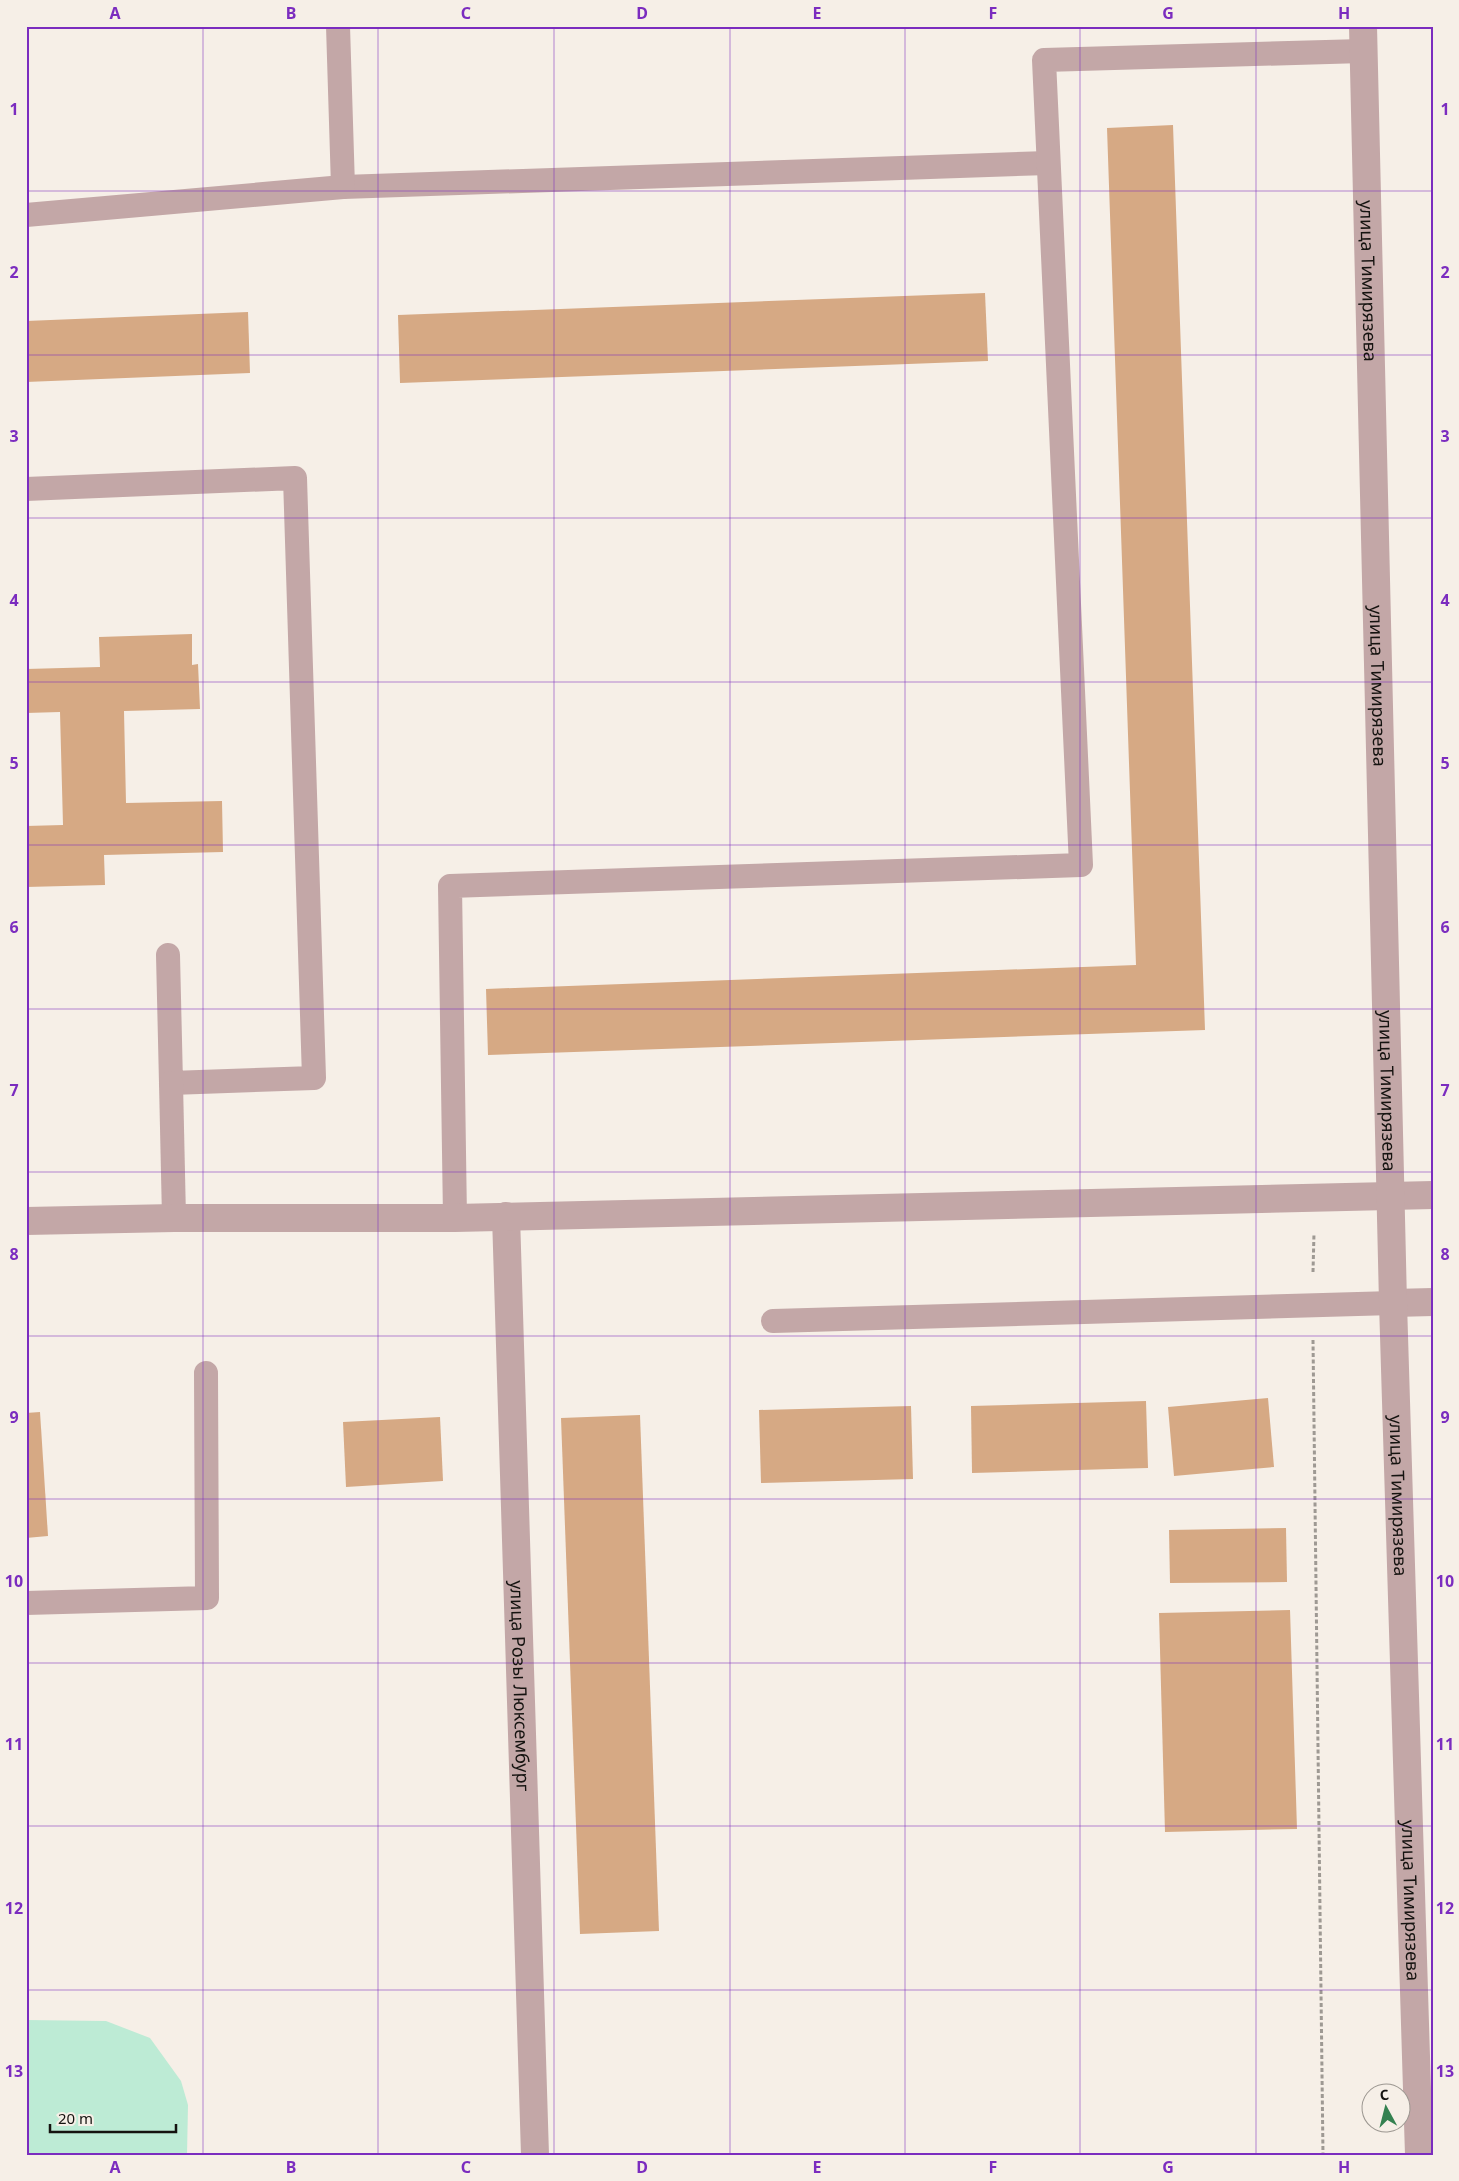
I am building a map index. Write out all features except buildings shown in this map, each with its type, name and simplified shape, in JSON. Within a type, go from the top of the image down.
[{"type":"street","name":"улица Тимирязева","points":[[1363,39],[1392,1196],[1393,1303],[1419,2155]]},
{"type":"street","points":[[26,1221],[174,1218],[455,1218],[1433,1195]]},
{"type":"street","name":"улица Розы Люксембург","points":[[506,1216],[535,2155]]},
{"type":"street","points":[[1393,1303],[1433,1302]]},
{"type":"lane","points":[[338,26],[343,187]]},
{"type":"lane","points":[[455,1218],[450,886],[1081,865],[1044,60],[1363,39]]},
{"type":"lane","points":[[26,215],[343,187],[1048,163]]},
{"type":"lane","points":[[26,489],[295,478],[314,1078],[171,1083]]},
{"type":"lane","points":[[168,955],[174,1218]]},
{"type":"lane","points":[[773,1321],[1393,1303]]},
{"type":"lane","points":[[26,1603],[207,1598],[206,1373]]},
{"type":"path","points":[[1314,1198],[1312,1305],[1323,2155]]},
{"type":"green space","points":[[26,2020],[106,2021],[150,2038],[181,2081],[188,2105],[187,2155],[26,2155]]}]
